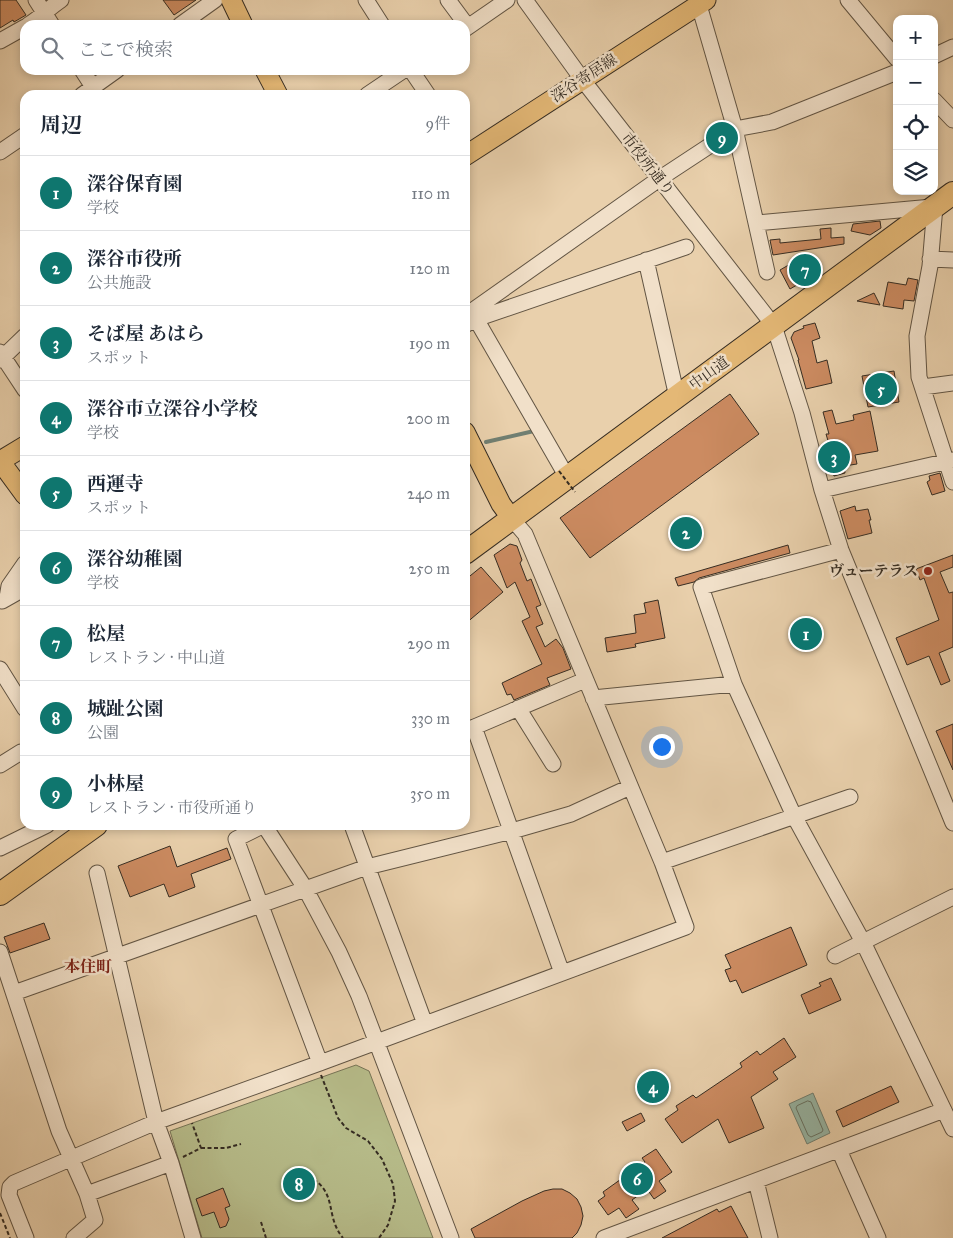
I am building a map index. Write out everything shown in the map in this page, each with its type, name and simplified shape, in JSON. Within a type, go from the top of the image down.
[{"type":"highway","name":"中山道","points":[[470,549],[567,480],[774,326],[944,205],[953,193]]},
{"type":"highway","points":[[0,894],[89,830]]},
{"type":"main road","points":[[231,0],[241,20]]},
{"type":"main road","name":"深谷寄居線","points":[[470,150],[701,2]]},
{"type":"main road","points":[[268,75],[275,90]]},
{"type":"main road","points":[[470,442],[502,504],[512,519]]},
{"type":"main road","points":[[20,449],[0,461],[20,488]]},
{"type":"street","points":[[36,0],[48,19],[61,0]]},
{"type":"street","points":[[187,20],[215,0]]},
{"type":"street","points":[[366,0],[379,20]]},
{"type":"street","points":[[448,0],[461,20]]},
{"type":"street","points":[[470,25],[507,0]]},
{"type":"street","name":"市役所通り","points":[[525,0],[582,79],[774,326]]},
{"type":"street","points":[[848,0],[893,54]]},
{"type":"street","points":[[701,2],[736,129],[767,272]]},
{"type":"street","points":[[0,40],[20,29]]},
{"type":"street","points":[[938,54],[953,48]]},
{"type":"street","points":[[470,319],[659,179],[736,129],[772,122],[893,74]]},
{"type":"street","points":[[83,75],[87,90]]},
{"type":"street","points":[[88,90],[110,75]]},
{"type":"street","points":[[374,90],[397,75]]},
{"type":"street","points":[[414,75],[425,90]]},
{"type":"street","points":[[938,104],[953,120]]},
{"type":"street","points":[[0,152],[20,138]]},
{"type":"street","points":[[756,223],[944,205],[930,259],[918,336],[922,387],[949,460],[953,482]]},
{"type":"street","points":[[470,320],[686,246]]},
{"type":"street","points":[[930,259],[953,260]]},
{"type":"street","points":[[646,260],[677,397]]},
{"type":"street","points":[[470,322],[567,480]]},
{"type":"street","points":[[774,326],[802,413],[822,490],[841,550],[953,822]]},
{"type":"street","points":[[20,340],[1,356],[20,383]]},
{"type":"street","points":[[922,387],[953,383]]},
{"type":"street","points":[[822,490],[949,460]]},
{"type":"street","points":[[26,1238],[9,1195],[10,1188],[14,1183],[156,1122],[319,1064],[686,926],[662,862],[525,534],[512,519]]},
{"type":"street","points":[[841,550],[701,587],[734,684],[794,816],[863,942],[946,1102],[953,1129]]},
{"type":"street","points":[[16,595],[10,586],[20,571]]},
{"type":"street","points":[[0,669],[20,701]]},
{"type":"street","points":[[470,729],[585,680]]},
{"type":"street","points":[[593,698],[734,684]]},
{"type":"street","points":[[518,708],[553,764]]},
{"type":"street","points":[[470,731],[512,831],[562,974]]},
{"type":"street","points":[[0,765],[20,752]]},
{"type":"street","points":[[14,993],[367,867],[512,831],[571,814],[630,788]]},
{"type":"street","points":[[662,862],[850,798]]},
{"type":"street","points":[[0,848],[37,830]]},
{"type":"street","points":[[253,830],[236,838],[262,904],[319,1064]]},
{"type":"street","points":[[267,830],[305,888],[339,952],[359,996],[450,1238]]},
{"type":"street","points":[[354,830],[425,1024]]},
{"type":"street","points":[[97,873],[156,1122],[171,1163],[193,1238]]},
{"type":"street","points":[[835,956],[953,897]]},
{"type":"street","points":[[0,952],[59,1131],[87,1194],[95,1220],[77,1237]]},
{"type":"street","points":[[604,1238],[839,1150],[946,1102]]},
{"type":"street","points":[[839,1150],[878,1238]]},
{"type":"street","points":[[87,1194],[171,1163]]},
{"type":"street","points":[[756,1181],[770,1238]]},
{"type":"path","points":[[319,1064],[338,1118],[346,1128],[368,1141],[382,1159],[393,1184],[395,1200],[388,1225],[379,1238]]},
{"type":"path","points":[[187,1111],[201,1148]]},
{"type":"path","points":[[171,1163],[201,1148],[226,1148],[241,1144]]},
{"type":"path","points":[[308,1176],[318,1181],[326,1190],[338,1232],[343,1238]]},
{"type":"path","points":[[0,1213],[10,1238]]},
{"type":"path","points":[[261,1222],[266,1238]]},
{"type":"green space","points":[[356,1065],[369,1071],[433,1238],[202,1238],[170,1131]]},
{"type":"water","points":[[813,1093],[830,1133],[807,1144],[789,1104]]},
{"type":"building","points":[[0,0],[16,0],[26,15],[0,28]]},
{"type":"building","points":[[163,0],[196,0],[174,15]]},
{"type":"building","points":[[880,221],[881,228],[870,235],[851,231],[853,224]]},
{"type":"building","points":[[831,228],[831,238],[844,237],[844,244],[773,255],[770,240],[780,239],[780,243],[821,239],[820,229]]},
{"type":"building","points":[[792,263],[802,282],[790,289],[780,270]]},
{"type":"building","points":[[908,278],[918,280],[914,301],[904,300],[903,309],[883,306],[888,282],[906,285]]},
{"type":"building","points":[[874,293],[880,305],[857,301]]},
{"type":"building","points":[[815,323],[820,338],[812,341],[817,363],[827,360],[832,383],[806,389],[791,338],[794,332],[804,328],[803,326]]},
{"type":"building","points":[[894,371],[899,402],[868,407],[862,376]]},
{"type":"building","points":[[730,394],[759,434],[590,558],[560,518]]},
{"type":"building","points":[[832,410],[836,424],[854,420],[853,415],[870,411],[878,451],[855,455],[857,464],[844,466],[845,473],[834,476],[827,452],[831,451],[823,412]]},
{"type":"building","points":[[940,473],[945,491],[932,495],[927,482],[930,480],[929,476]]},
{"type":"building","points":[[855,506],[856,511],[868,509],[872,533],[848,539],[840,511]]},
{"type":"building","points":[[510,544],[517,546],[522,560],[520,563],[527,581],[531,579],[541,605],[536,607],[543,624],[536,627],[545,647],[556,639],[563,648],[571,669],[547,678],[550,685],[514,700],[511,694],[507,695],[502,683],[542,664],[522,621],[530,617],[515,582],[507,588],[494,555]]},
{"type":"building","points":[[788,545],[790,553],[699,578],[694,582],[678,586],[675,578]]},
{"type":"building","points":[[953,555],[953,567],[940,572],[949,593],[953,592],[953,647],[939,653],[950,681],[941,685],[929,656],[907,665],[896,638],[939,620],[924,578],[920,580],[916,569]]},
{"type":"building","points":[[481,567],[503,592],[470,620],[470,576]]},
{"type":"building","points":[[658,600],[665,638],[635,644],[636,647],[607,652],[605,638],[636,633],[634,615],[646,613],[644,603]]},
{"type":"building","points":[[953,724],[953,770],[936,731]]},
{"type":"building","points":[[170,846],[177,867],[227,848],[231,859],[191,874],[195,887],[169,897],[164,884],[130,897],[118,866]]},
{"type":"building","points":[[44,923],[50,939],[10,953],[4,937]]},
{"type":"building","points":[[791,927],[807,965],[742,993],[736,980],[730,982],[725,970],[731,968],[725,955]]},
{"type":"building","points":[[831,978],[841,1000],[809,1014],[801,995],[821,986],[819,983]]},
{"type":"building","points":[[784,1038],[796,1057],[773,1072],[778,1079],[751,1097],[764,1128],[729,1143],[718,1119],[682,1143],[665,1119],[678,1110],[676,1106],[693,1095],[696,1098],[742,1067],[740,1063],[757,1051],[760,1055]]},
{"type":"building","points":[[891,1086],[899,1102],[843,1127],[836,1111]]},
{"type":"building","points":[[641,1113],[645,1121],[627,1131],[622,1122]]},
{"type":"building","points":[[656,1149],[672,1172],[659,1181],[666,1191],[654,1199],[647,1189],[632,1200],[639,1209],[626,1218],[619,1208],[608,1215],[598,1201],[605,1196],[603,1192],[645,1162],[642,1158]]},
{"type":"building","points":[[308,1179],[313,1194],[302,1198],[297,1183]]},
{"type":"building","points":[[223,1188],[230,1206],[225,1208],[229,1219],[226,1226],[220,1228],[214,1212],[202,1216],[196,1199]]},
{"type":"building","points":[[553,1189],[562,1189],[570,1193],[577,1199],[581,1207],[583,1216],[581,1225],[572,1238],[475,1238],[471,1229],[522,1201]]},
{"type":"building","points":[[731,1206],[748,1238],[662,1238],[717,1209],[719,1212]]},
{"type":"waterway","points":[[486,442],[534,431]]},
{"type":"place","name":"小林屋","points":[[722,138]]},
{"type":"place","name":"松屋","points":[[805,270]]},
{"type":"place","name":"西運寺","points":[[881,389]]},
{"type":"place","name":"そば屋 あはら","points":[[834,457]]},
{"type":"place","name":"深谷市役所","points":[[686,533]]},
{"type":"place","name":"ヴューテラス","points":[[928,571]]},
{"type":"place","name":"深谷保育園","points":[[806,634]]},
{"type":"place","name":"深谷市立深谷小学校","points":[[653,1087]]},
{"type":"place","name":"深谷幼稚園","points":[[637,1179]]},
{"type":"place","name":"城趾公園","points":[[299,1184]]},
{"type":"district","name":"本住町","points":[[88,966]]}]
